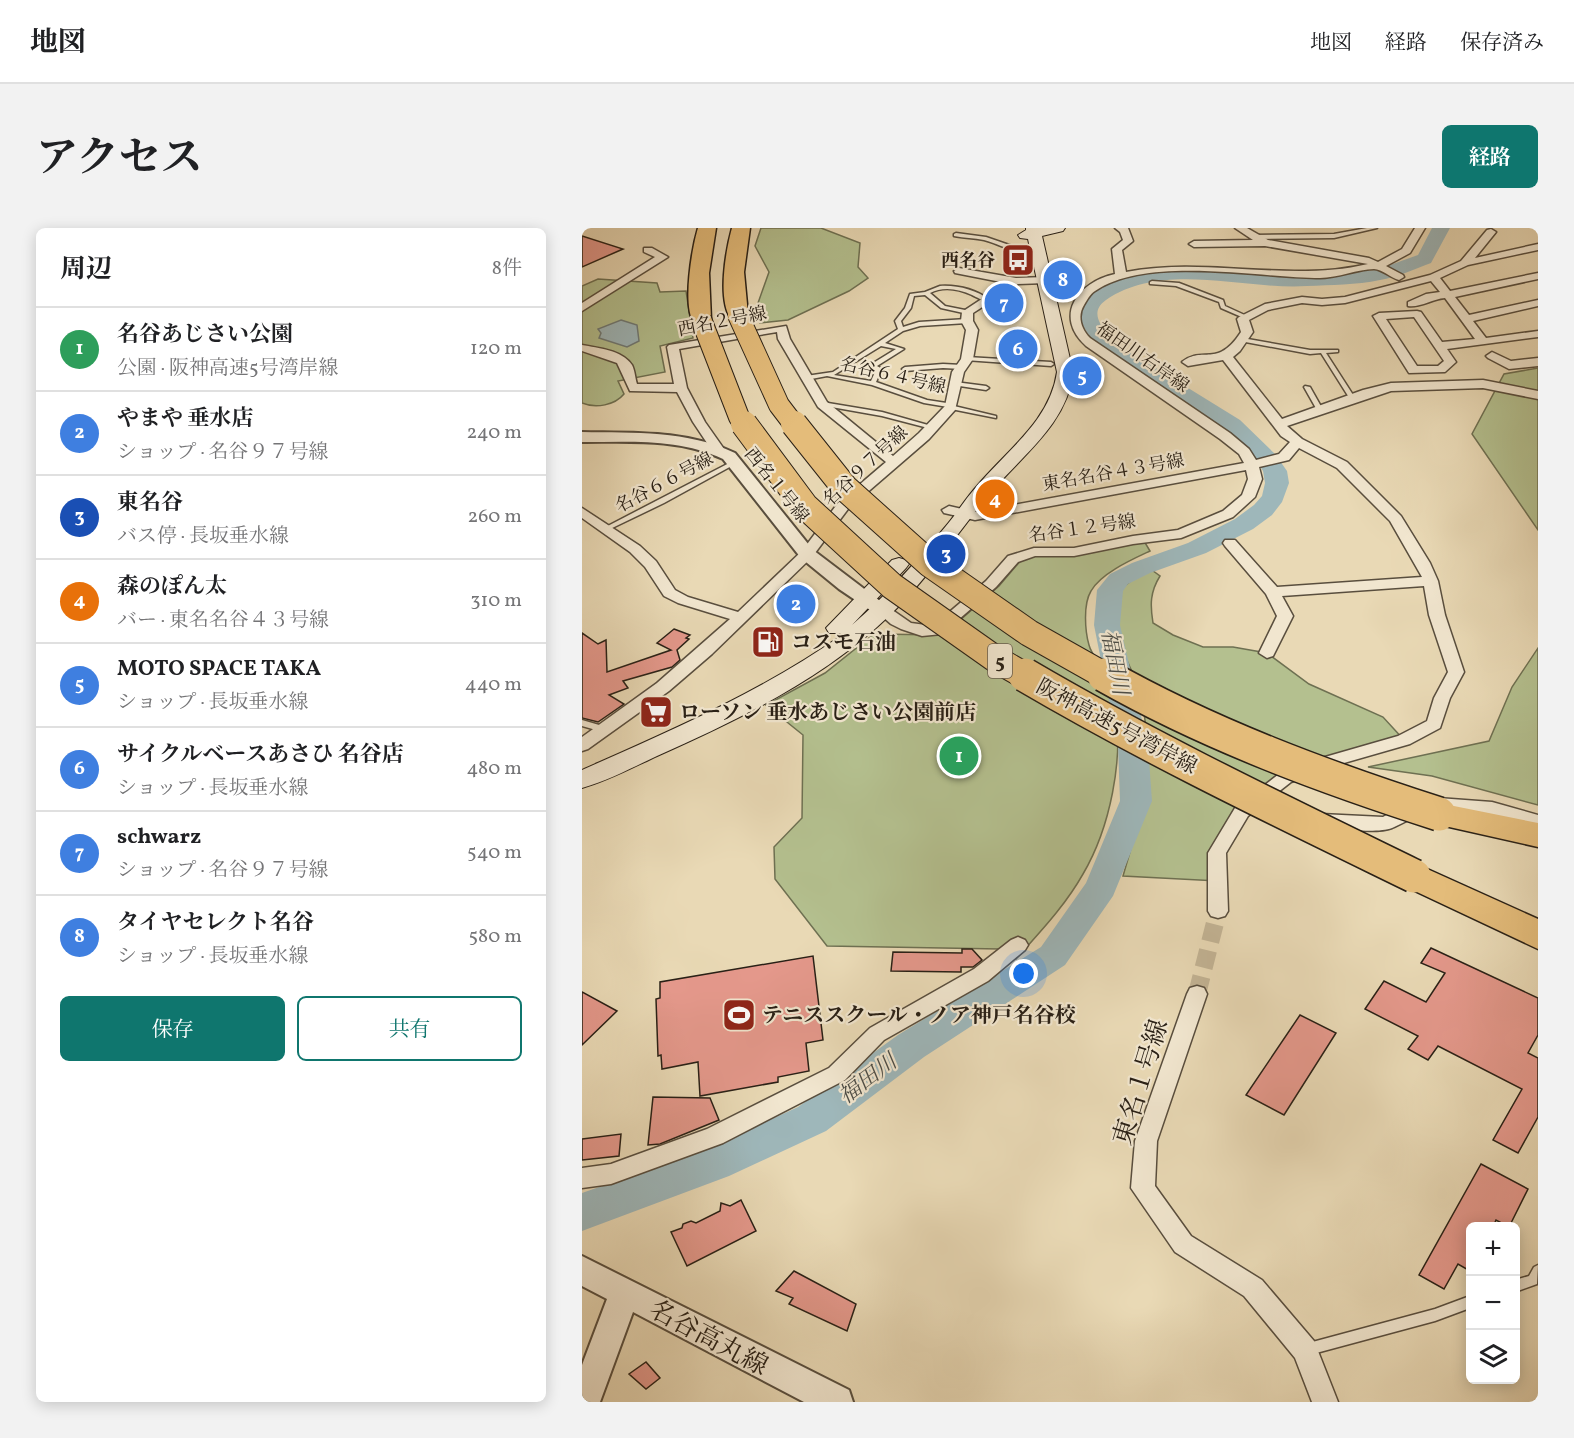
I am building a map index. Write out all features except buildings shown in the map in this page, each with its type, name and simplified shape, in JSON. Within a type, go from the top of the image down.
[{"type":"highway","name":"阪神高速5号湾岸線","points":[[741,228],[733,279],[738,315],[761,375],[789,423],[808,448],[881,523],[925,560],[967,591],[1071,656],[1192,720],[1300,768],[1390,800],[1439,814],[1538,835]]},
{"type":"highway","name":"阪神高速5号湾岸線","points":[[704,234],[699,280],[701,319],[705,338],[721,383],[748,432],[766,458],[816,515],[886,579],[978,646],[1090,714],[1159,752],[1538,935]]},
{"type":"main road","points":[[582,780],[686,733],[778,686],[835,650],[956,512],[1043,406],[1053,381],[1032,280],[1029,235],[1058,228]]},
{"type":"main road","points":[[956,512],[1056,407],[1064,387],[1065,372],[1032,280]]},
{"type":"main road","points":[[582,767],[689,719],[765,679],[875,604]]},
{"type":"street","points":[[1120,228],[1124,230],[1128,241],[1117,249],[1121,276]]},
{"type":"street","points":[[1240,228],[1260,240]]},
{"type":"street","name":"福田川右岸線","points":[[1252,465],[1244,452],[1225,436],[1090,344],[1077,332],[1074,319],[1080,298],[1093,288],[1121,276],[1171,268],[1322,275],[1376,265],[1391,260],[1407,250],[1415,240],[1420,228]]},
{"type":"street","points":[[1204,232],[1208,243]]},
{"type":"street","points":[[1465,262],[1491,232]]},
{"type":"street","points":[[1194,244],[1260,240],[1369,261],[1399,277],[1378,282],[1377,291]]},
{"type":"street","points":[[1188,362],[1226,356],[1236,349],[1247,332],[1243,319],[1265,307],[1302,300],[1322,302],[1345,300],[1434,277],[1465,262],[1538,247]]},
{"type":"street","points":[[582,308],[663,257],[648,250]]},
{"type":"street","points":[[959,271],[1032,280]]},
{"type":"street","points":[[1412,304],[1430,296],[1449,295],[1538,276]]},
{"type":"street","points":[[1434,277],[1484,342]]},
{"type":"street","points":[[951,406],[955,384],[964,363],[972,330],[968,316],[987,300],[1032,280]]},
{"type":"street","points":[[1467,319],[1538,303]]},
{"type":"street","points":[[1417,314],[1439,346],[1450,362],[1441,369],[1413,370],[1379,316],[1417,314]]},
{"type":"street","name":"西名２号線","points":[[718,449],[699,422],[681,388],[673,347],[782,328],[784,339],[822,404],[893,462]]},
{"type":"street","points":[[1439,346],[1538,334]]},
{"type":"street","points":[[582,348],[620,360],[628,368],[630,385],[634,388],[681,388]]},
{"type":"street","points":[[1218,911],[1217,853],[1241,812],[1285,778],[1331,761],[1404,740],[1434,723],[1442,698],[1456,672],[1437,615],[1431,581],[1424,563],[1396,519],[1342,465],[1297,442],[1251,390],[1226,356]]},
{"type":"street","points":[[1492,356],[1509,365],[1538,362]]},
{"type":"street","points":[[1281,424],[1352,398],[1391,387],[1483,384],[1538,395]]},
{"type":"street","name":"名谷９７号線","points":[[582,745],[663,687],[741,618],[807,554],[843,506],[932,427],[951,406]]},
{"type":"street","name":"西名１号線","points":[[582,437],[688,442],[718,449],[735,462],[807,554],[875,604]]},
{"type":"street","name":"東名名谷４３号線","points":[[956,512],[975,516],[1252,465],[1284,457],[1297,442]]},
{"type":"street","name":"名谷１２号線","points":[[875,604],[906,626],[922,631],[937,631],[997,577],[1013,559],[1034,552],[1074,552],[1132,540],[1181,534],[1228,514],[1248,497],[1255,479],[1252,465]]},
{"type":"street","points":[[582,512],[635,549],[651,564],[669,592],[683,600],[741,618]]},
{"type":"street","points":[[1230,543],[1273,592],[1285,616],[1267,652]]},
{"type":"street","points":[[1273,592],[1431,581]]},
{"type":"street","points":[[1272,786],[1292,807],[1316,819],[1346,823],[1386,823],[1405,812],[1438,804],[1492,808],[1538,821]]},
{"type":"street","points":[[582,1178],[611,1174],[715,1136],[837,1074],[877,1034],[981,975],[1018,945]]},
{"type":"street","name":"東名１号線","points":[[1197,994],[1146,1141],[1143,1188],[1183,1244],[1253,1288],[1305,1350],[1325,1402]]},
{"type":"street","name":"名谷高丸線","points":[[582,1270],[837,1402]]},
{"type":"street","points":[[584,1402],[625,1292]]},
{"type":"lane","points":[[1260,240],[1334,236],[1375,228]]},
{"type":"lane","points":[[956,235],[986,239],[1014,249],[1029,235]]},
{"type":"lane","points":[[1152,282],[1177,284],[1221,301],[1223,307],[1246,316]]},
{"type":"lane","points":[[901,330],[898,321],[908,308],[912,295],[926,293],[942,286],[987,300]]},
{"type":"lane","points":[[926,293],[944,307],[968,316]]},
{"type":"lane","points":[[806,378],[835,373],[901,330],[919,324],[968,316]]},
{"type":"lane","points":[[1242,340],[1310,352],[1336,351]]},
{"type":"lane","points":[[873,383],[879,369],[872,366],[901,349],[882,344]]},
{"type":"lane","points":[[1322,351],[1352,398]]},
{"type":"lane","points":[[905,369],[964,363],[1051,364]]},
{"type":"lane","name":"名谷６４号線","points":[[828,375],[873,383],[926,402],[994,417]]},
{"type":"lane","points":[[955,384],[986,388]]},
{"type":"lane","points":[[1307,387],[1320,410]]},
{"type":"lane","points":[[822,404],[853,408],[932,427]]},
{"type":"lane","name":"名谷６６号線","points":[[606,529],[662,502],[735,462]]},
{"type":"lane","points":[[582,723],[603,729]]},
{"type":"lane","points":[[1490,913],[1538,941]]},
{"type":"lane","points":[[1520,1284],[1533,1280],[1538,1271]]},
{"type":"lane","points":[[1305,1350],[1435,1315],[1466,1303]]},
{"type":"green space","points":[[761,228],[821,228],[860,243],[858,267],[868,278],[849,291],[788,320],[760,323],[758,303],[769,272],[755,246]]},
{"type":"green space","points":[[598,279],[657,283],[660,292],[686,291],[693,338],[660,346],[665,372],[618,381],[624,394],[620,398],[610,403],[593,406],[582,403],[582,286]]},
{"type":"green space","points":[[1538,368],[1538,530],[1472,434],[1504,374]]},
{"type":"green space","points":[[1144,541],[1150,551],[1102,578],[1088,596],[1086,625],[1089,645],[1105,672],[1111,689],[1115,707],[1118,749],[1112,793],[1101,836],[1083,874],[1060,908],[1016,959],[1000,949],[827,946],[775,879],[774,847],[802,818],[803,735],[766,705],[825,673],[874,634],[943,635],[999,586],[1022,559]]},
{"type":"green space","points":[[1149,568],[1160,576],[1152,599],[1153,623],[1173,635],[1203,647],[1233,647],[1267,653],[1309,684],[1383,717],[1404,740],[1272,786],[1217,853],[1218,881],[1123,876],[1146,791],[1148,758],[1142,699],[1119,643],[1113,620],[1113,608],[1114,601],[1121,590]]},
{"type":"green space","points":[[1538,648],[1538,805],[1432,776],[1368,767],[1489,741],[1512,687]]},
{"type":"water","points":[[621,320],[637,325],[639,341],[627,347],[599,338],[601,333],[598,329]]},
{"type":"waterway","name":"福田川","points":[[582,1212],[715,1164],[812,1119],[911,1046],[1053,956],[1101,887],[1136,801],[1133,746],[1107,625],[1110,590],[1119,579],[1141,568],[1197,548],[1244,524],[1263,510],[1274,497],[1277,483],[1275,471],[1267,459],[1232,425],[1118,353],[1101,339],[1088,319],[1087,310],[1092,301],[1116,285],[1165,274],[1303,281],[1379,275],[1425,259],[1441,228]]},
{"type":"tunnel","points":[[1197,994],[1218,911]]},
{"type":"place","name":"西名谷","points":[[1018,260]]},
{"type":"place","name":"タイヤセレクト名谷","points":[[1063,280]]},
{"type":"place","name":"schwarz","points":[[1004,303]]},
{"type":"place","name":"サイクルベースあさひ 名谷店","points":[[1018,349]]},
{"type":"place","name":"MOTO SPACE TAKA","points":[[1082,376]]},
{"type":"place","name":"森のぽん太","points":[[995,499]]},
{"type":"place","name":"東名谷","points":[[946,554]]},
{"type":"place","name":"やまや 垂水店","points":[[796,604]]},
{"type":"place","name":"コスモ石油","points":[[768,642]]},
{"type":"place","name":"ローソン 垂水あじさい公園前店","points":[[656,712]]},
{"type":"place","name":"名谷あじさい公園","points":[[959,756]]},
{"type":"place","name":"テニススクール・ノア神戸名谷校","points":[[739,1015]]}]
